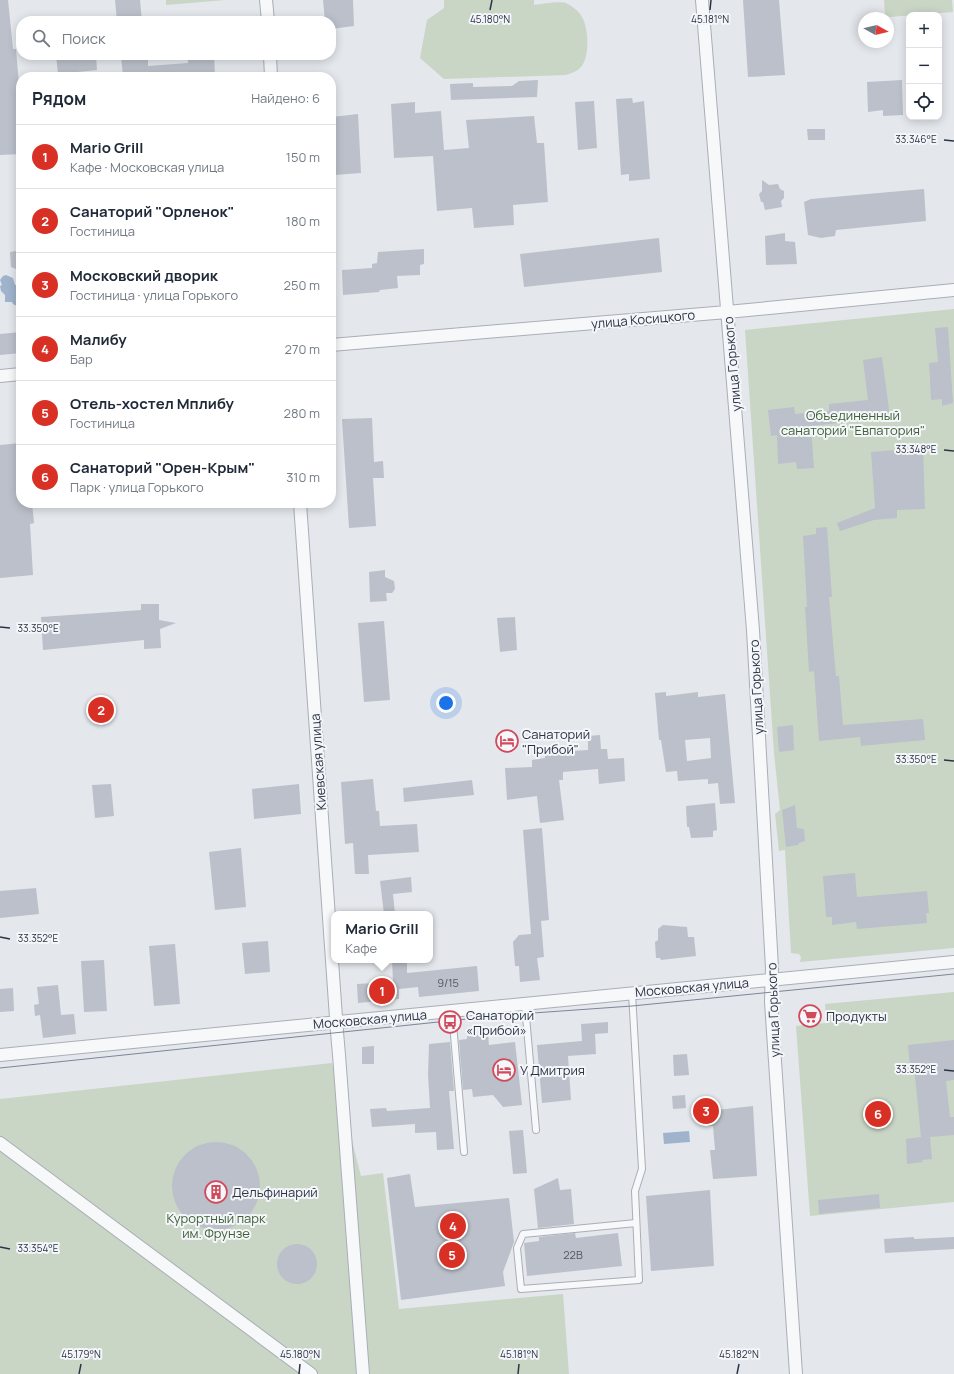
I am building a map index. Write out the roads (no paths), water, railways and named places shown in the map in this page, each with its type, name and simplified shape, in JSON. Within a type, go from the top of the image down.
[{"type":"street","points":[[266,0],[268,16]]},
{"type":"street","name":"улица Горького","points":[[702,0],[753,630],[772,980],[771,1002],[796,1374]]},
{"type":"street","points":[[270,60],[272,72]]},
{"type":"street","name":"улица Косицкого","points":[[336,345],[727,312],[954,290]]},
{"type":"street","points":[[0,376],[16,374]]},
{"type":"street","name":"Киевская улица","points":[[300,508],[331,950]]},
{"type":"street","name":"Московская улица","points":[[0,1055],[954,962]]},
{"type":"street","name":"Киевская улица","points":[[332,963],[363,1374]]},
{"type":"street","points":[[0,1143],[311,1374]]},
{"type":"lane","points":[[632,993],[642,1169],[635,1191],[639,1280],[521,1289],[517,1248],[523,1234],[636,1223]]},
{"type":"lane","points":[[525,1005],[536,1130]]},
{"type":"lane","points":[[452,1012],[464,1152]]},
{"type":"water","points":[[6,275],[13,278],[16,285],[16,305],[12,302],[5,302],[5,295],[1,291],[0,286],[2,285],[0,280]]},
{"type":"water","points":[[689,1131],[690,1142],[664,1144],[663,1133]]},
{"type":"tram line","points":[[0,1068],[505,1015],[632,1006],[954,974]]},
{"type":"place","name":"Санаторий \"Орленок\"","points":[[101,710]]},
{"type":"place","name":"Санаторий \"Прибой\"","points":[[507,741]]},
{"type":"place","name":"Mario Grill","points":[[382,991]]},
{"type":"place","name":"Продукты","points":[[810,1016]]},
{"type":"place","name":"Санаторий «Прибой»","points":[[450,1022]]},
{"type":"place","name":"У Дмитрия","points":[[504,1070]]},
{"type":"place","name":"Московский дворик","points":[[706,1111]]},
{"type":"place","name":"Санаторий \"Орен-Крым\"","points":[[878,1114]]},
{"type":"place","name":"Дельфинарий","points":[[216,1192]]},
{"type":"place","name":"Малибу","points":[[453,1226]]},
{"type":"place","name":"Отель-хостел Мплибу","points":[[452,1255]]},
{"type":"park label","name":"Объединенный санаторий \"Евпатория\"","points":[[853,422]]},
{"type":"park label","name":"Курортный парк им. Фрунзе","points":[[216,1226]]}]
